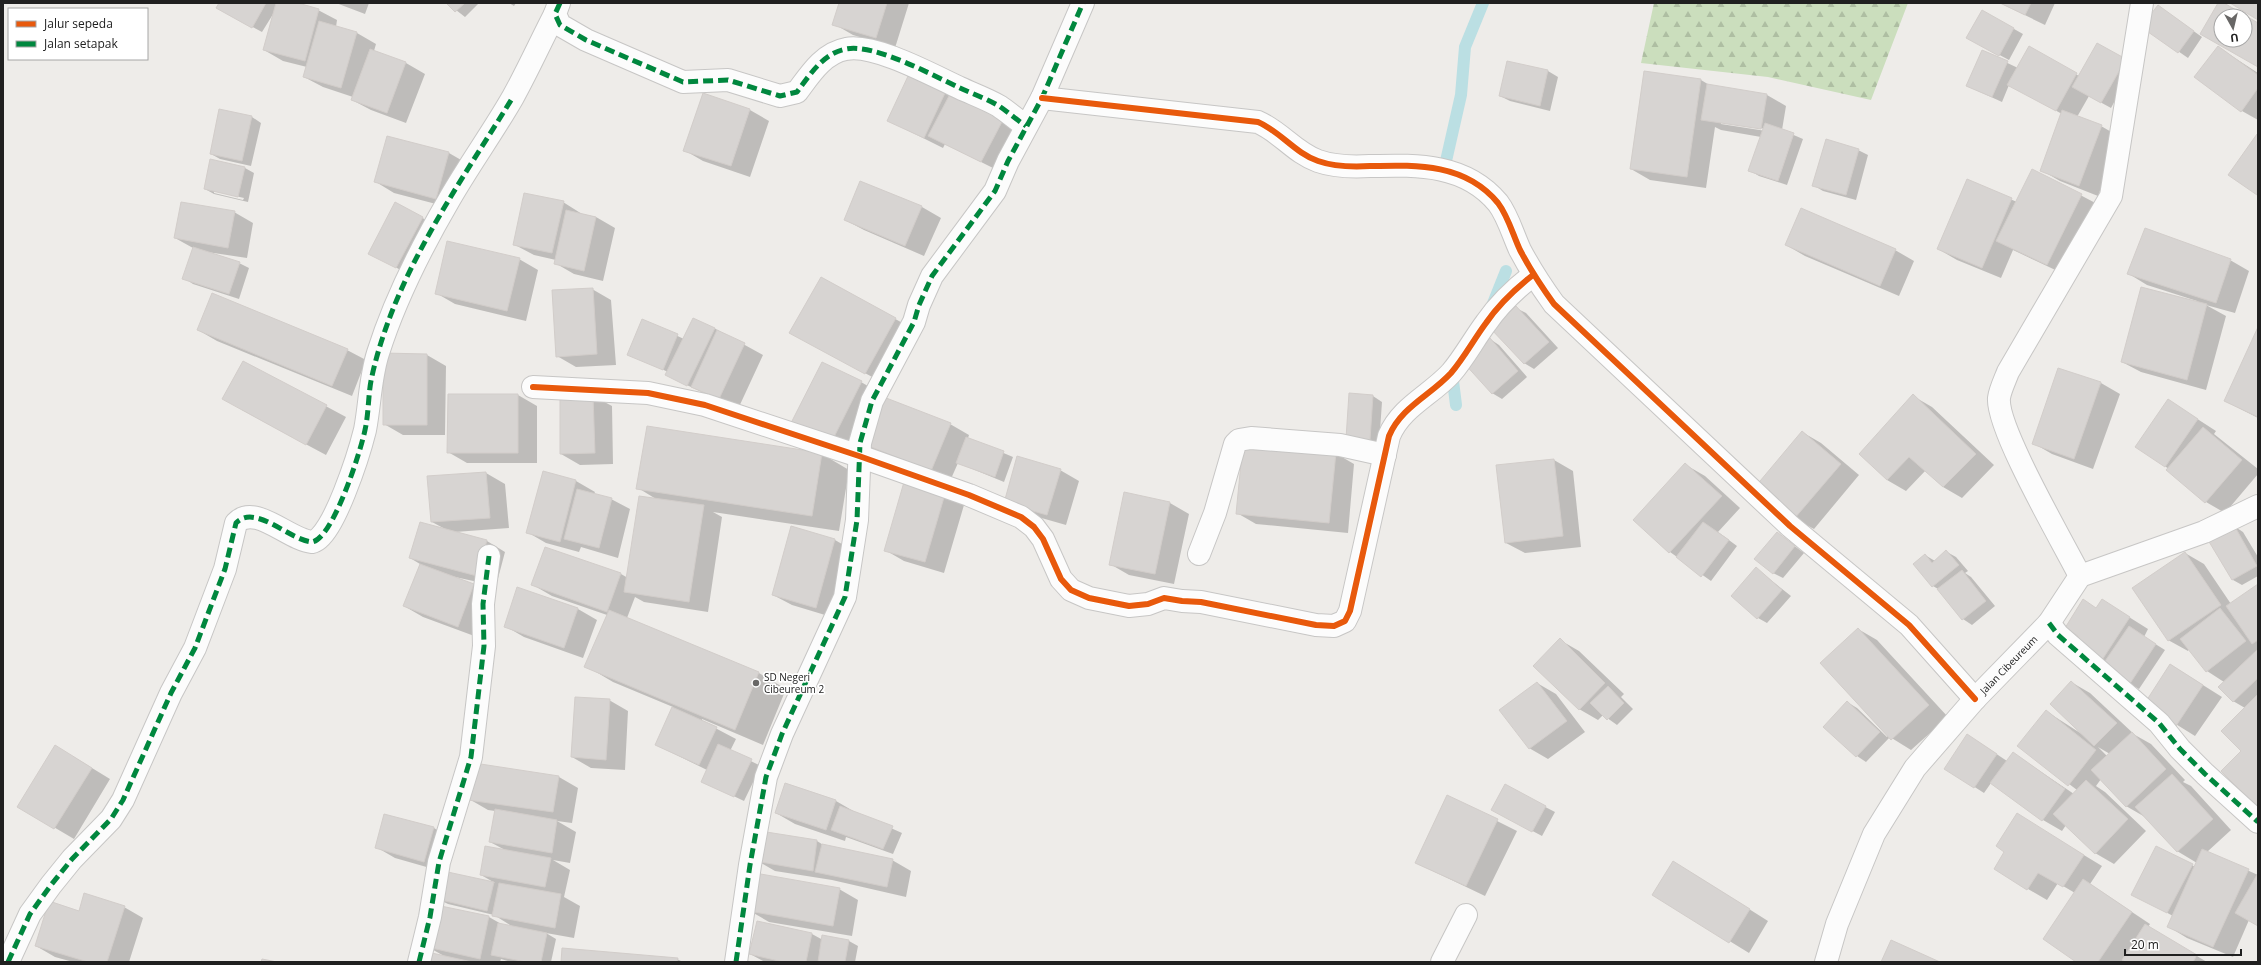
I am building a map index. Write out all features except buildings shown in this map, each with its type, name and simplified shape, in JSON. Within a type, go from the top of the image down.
[{"type":"street","points":[[736,962],[750,865],[766,777],[782,734],[845,597],[857,520],[859,456],[865,422],[872,401],[914,322],[918,305],[932,276],[995,191],[1008,161],[1042,98],[1083,3]]},
{"type":"street","points":[[2142,3],[2111,196],[2008,372],[1999,399],[2001,418],[2024,468],[2080,576],[2204,532],[2258,506]]},
{"type":"street","points":[[557,8],[560,25],[586,40],[683,82],[728,80],[780,96],[797,92],[817,66],[831,55],[845,49],[858,48],[884,55],[917,68],[998,106],[1026,126]]},
{"type":"street","points":[[8,962],[30,914],[72,859],[111,820],[123,800],[171,693],[196,648],[224,569],[236,523],[246,517],[252,516],[261,519],[284,532],[312,542],[322,536],[333,517],[349,483],[359,453],[365,429],[372,377],[396,303],[415,262],[449,199],[513,97],[557,8]]},
{"type":"street","points":[[1042,98],[1258,122],[1277,133],[1299,152],[1319,162],[1336,166],[1418,165],[1444,169],[1464,176],[1481,187],[1498,204],[1533,275],[1554,304],[1790,526],[1909,625],[1974,700]]},
{"type":"street","points":[[533,387],[648,393],[705,405],[859,456],[969,495],[1021,517],[1034,527],[1043,539],[1061,579],[1071,590],[1089,598],[1129,606],[1148,604],[1164,598],[1182,602],[1201,602],[1316,626],[1334,626],[1345,621],[1350,611],[1385,455],[1394,425],[1404,413],[1430,393],[1452,372],[1502,302],[1533,275]]},
{"type":"street","points":[[1198,554],[1215,513],[1235,444],[1239,440],[1252,438],[1340,445],[1385,455]]},
{"type":"street","points":[[418,962],[430,917],[439,862],[471,756],[484,646],[484,604],[489,556]]},
{"type":"street","name":"Jalan Cibeureum","points":[[1826,962],[1837,924],[1874,834],[1915,768],[1974,700],[2049,623],[2080,576]]},
{"type":"street","points":[[2049,623],[2058,635],[2159,723],[2180,749],[2205,774],[2258,822]]},
{"type":"street","points":[[1442,962],[1466,915]]},
{"type":"green space","points":[[1654,3],[1908,3],[1871,100],[1768,77],[1641,63]]},
{"type":"waterway","points":[[1446,161],[1461,95],[1465,47],[1483,3]]},
{"type":"waterway","points":[[1492,306],[1506,271]]},
{"type":"waterway","points":[[1456,371],[1453,381],[1456,405]]},
{"type":"marked path","points":[[560,3],[555,14],[560,25],[586,40],[683,82],[728,80],[780,96],[797,92],[817,66],[830,55],[838,51],[858,48],[872,51],[904,62],[994,103],[1026,126]]},
{"type":"marked path","points":[[736,962],[750,865],[766,777],[782,734],[845,597],[857,520],[860,443],[872,401],[914,322],[919,305],[932,276],[995,191],[1008,161],[1042,98],[1083,3]]},
{"type":"marked path","points":[[8,962],[30,914],[72,859],[111,819],[123,800],[171,693],[195,648],[225,569],[236,523],[244,518],[253,517],[272,524],[303,540],[312,542],[320,537],[329,526],[345,492],[358,456],[366,423],[372,376],[382,338],[396,301],[412,266],[431,231],[513,97]]},
{"type":"marked path","points":[[419,962],[430,917],[439,862],[471,757],[484,646],[483,604],[489,556]]},
{"type":"marked path","points":[[2049,623],[2058,635],[2159,723],[2180,749],[2258,822]]},
{"type":"cycle path","points":[[1042,98],[1258,122],[1274,131],[1302,153],[1324,163],[1351,166],[1422,167],[1455,173],[1471,180],[1485,190],[1502,208],[1524,257],[1554,304],[1790,526],[1909,625],[1975,699]]},
{"type":"cycle path","points":[[533,387],[648,393],[705,405],[859,456],[969,495],[1021,517],[1034,527],[1043,539],[1061,579],[1071,590],[1089,598],[1129,606],[1148,604],[1164,598],[1201,602],[1316,625],[1334,626],[1345,621],[1350,611],[1389,436],[1394,426],[1409,409],[1451,373],[1496,309],[1533,275]]},
{"type":"place","name":"SD Negeri Cibeureum 2","points":[[756,683]]}]
